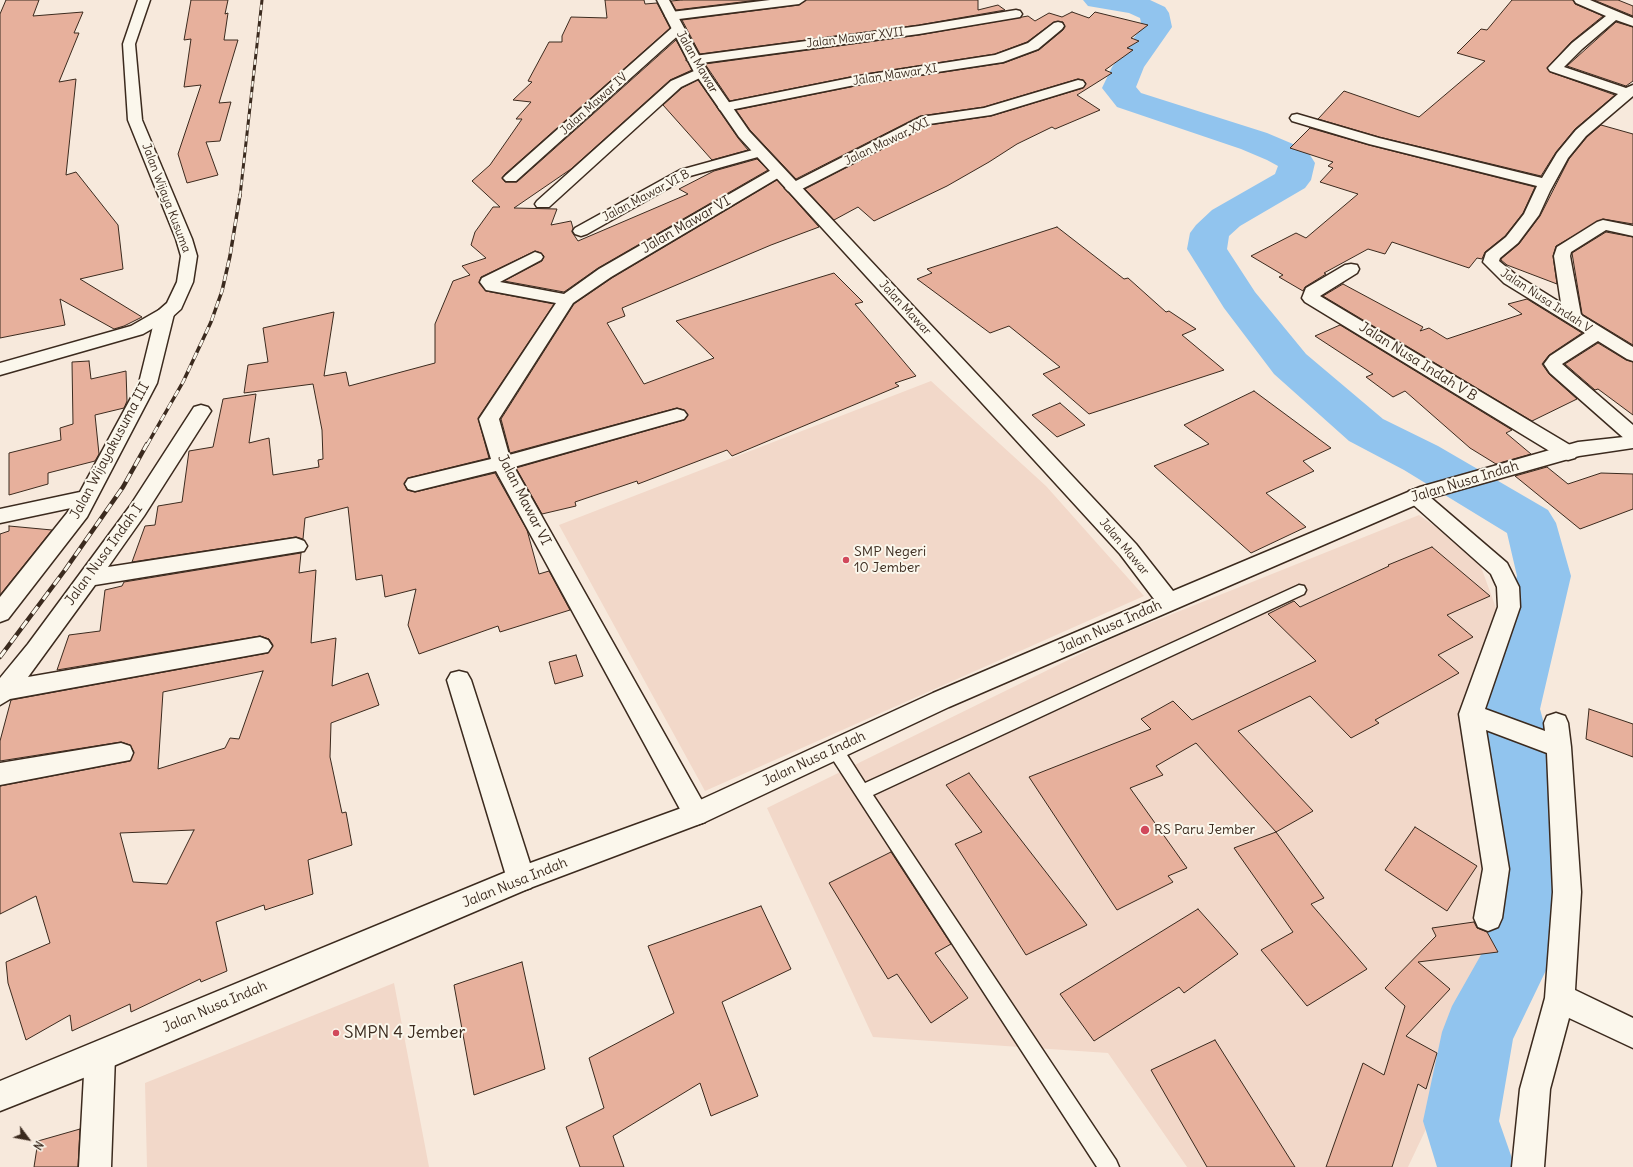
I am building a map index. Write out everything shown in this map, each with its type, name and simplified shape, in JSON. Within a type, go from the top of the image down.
[{"type":"street","name":"Jalan Wijaya Kusuma","points":[[0,368],[137,330],[165,314],[175,305],[185,282],[190,256],[135,120],[129,44],[144,0]]},
{"type":"street","name":"Jalan Mawar","points":[[663,0],[697,66],[744,134],[1128,549],[1168,601]]},
{"type":"street","points":[[674,23],[799,0]]},
{"type":"street","points":[[1580,0],[1633,22]]},
{"type":"street","name":"Jalan Mawar XVII","points":[[543,204],[697,66],[1016,14]]},
{"type":"street","points":[[1614,15],[1577,46],[1555,68],[1631,91]]},
{"type":"street","name":"Jalan Mawar IV","points":[[511,178],[674,23]]},
{"type":"street","name":"Jalan Mawar XI","points":[[725,107],[865,79],[998,59],[1034,46],[1058,26]]},
{"type":"street","name":"Jalan Mawar XXI","points":[[793,188],[926,120],[986,112],[1078,84]]},
{"type":"street","name":"Jalan Nusa Indah V","points":[[1631,91],[1581,133],[1562,156],[1531,215],[1512,240],[1492,256],[1491,262],[1510,279],[1572,316],[1596,334],[1633,355]]},
{"type":"street","points":[[1297,118],[1374,141],[1546,184]]},
{"type":"street","name":"Jalan Mawar VI B","points":[[580,231],[685,173],[760,152]]},
{"type":"street","name":"Jalan Mawar VI","points":[[696,814],[502,464],[489,419],[567,300],[612,269],[778,172]]},
{"type":"street","points":[[1572,316],[1562,256],[1563,250],[1603,225],[1633,231]]},
{"type":"street","points":[[535,257],[488,282],[489,284],[492,286],[567,300]]},
{"type":"street","name":"Jalan Nusa Indah V B","points":[[1351,268],[1312,292],[1311,298],[1568,453]]},
{"type":"street","name":"Jalan Wijayakusuma III","points":[[0,612],[77,517],[148,383],[165,314]]},
{"type":"street","points":[[1596,334],[1556,360],[1553,364],[1556,369],[1633,435]]},
{"type":"street","name":"Jalan Nusa Indah I","points":[[2,693],[137,511],[201,411]]},
{"type":"street","points":[[415,484],[502,464],[677,415]]},
{"type":"street","name":"Jalan Nusa Indah","points":[[0,1096],[100,1056],[261,987],[521,879],[696,814],[834,749],[1168,601],[1421,494],[1578,449],[1633,442]]},
{"type":"street","points":[[1421,494],[1499,569],[1508,588],[1509,607],[1479,716],[1496,869],[1488,918]]},
{"type":"street","points":[[0,516],[87,498]]},
{"type":"street","points":[[88,578],[296,546]]},
{"type":"street","points":[[2,693],[260,646]]},
{"type":"street","points":[[459,680],[521,879]]},
{"type":"street","points":[[1479,716],[1554,738],[1567,892],[1560,998],[1535,1089],[1528,1167]]},
{"type":"street","points":[[0,774],[121,753]]},
{"type":"street","points":[[1560,998],[1633,1033]]},
{"type":"street","points":[[95,1167],[100,1056]]},
{"type":"lane","points":[[862,792],[1299,590]]},
{"type":"lane","points":[[834,749],[1109,1167]]},
{"type":"shaded area","name":"SMP Negeri 10 Jember","points":[[931,381],[1046,486],[1144,596],[705,791],[559,525]]},
{"type":"shaded area","name":"RS Paru Jember","points":[[1419,515],[1477,556],[1504,630],[1501,731],[1515,852],[1493,954],[1434,1112],[1408,1167],[1187,1167],[1108,1053],[873,1037],[767,808],[1115,637]]},
{"type":"shaded area","name":"SMPN 4 Jember","points":[[394,983],[429,1167],[147,1167],[145,1083]]},
{"type":"building","points":[[6,0],[39,0],[33,16],[83,12],[74,33],[79,33],[59,82],[76,79],[66,175],[76,172],[118,225],[123,269],[80,279],[142,317],[124,326],[114,329],[60,299],[65,325],[0,338],[0,14]]},
{"type":"building","points":[[191,0],[228,0],[225,14],[228,13],[224,40],[238,40],[219,103],[231,102],[220,141],[206,142],[218,175],[187,183],[178,154],[201,85],[184,87],[191,39],[184,40]]},
{"type":"building","points":[[605,0],[644,0],[645,4],[657,3],[670,28],[505,174],[502,178],[505,182],[517,182],[676,40],[692,70],[670,80],[571,169],[514,208],[557,209],[551,225],[571,221],[573,228],[572,232],[578,241],[688,194],[679,189],[714,171],[757,159],[768,170],[598,268],[564,292],[504,281],[542,261],[544,256],[535,251],[481,277],[479,283],[486,291],[554,304],[478,418],[489,458],[408,478],[404,483],[407,490],[415,492],[495,473],[527,530],[539,574],[549,571],[570,610],[500,632],[498,626],[419,654],[408,625],[416,589],[385,597],[382,575],[356,580],[348,507],[305,518],[303,539],[296,537],[132,562],[145,526],[155,525],[158,506],[182,502],[189,451],[213,447],[223,399],[256,394],[249,443],[269,438],[273,475],[319,467],[318,460],[323,459],[322,430],[313,384],[244,393],[248,365],[268,362],[263,328],[334,312],[324,376],[346,372],[349,386],[435,363],[435,324],[453,281],[470,275],[462,266],[486,258],[471,245],[475,232],[493,207],[500,207],[472,181],[490,165],[522,119],[516,119],[531,102],[513,100],[532,82],[528,81],[549,42],[562,42],[562,36],[571,17],[607,18]]},
{"type":"building","points":[[758,0],[676,10],[671,1]]},
{"type":"building","points":[[806,0],[978,0],[978,10],[998,5],[1005,10],[919,25],[700,54],[682,20],[799,5]]},
{"type":"building","points":[[1512,0],[1573,0],[1575,4],[1603,16],[1571,42],[1547,68],[1550,72],[1615,95],[1575,129],[1556,152],[1541,176],[1379,137],[1318,119],[1344,91],[1419,117],[1485,61],[1457,53],[1481,29],[1487,30]]},
{"type":"building","points":[[1594,0],[1618,0],[1633,6],[1633,16]]},
{"type":"building","points":[[1072,12],[1089,18],[1095,12],[1148,25],[1131,38],[1139,41],[1127,48],[1133,50],[1105,70],[1112,73],[1077,95],[1100,110],[1055,129],[1052,127],[1017,144],[947,186],[874,221],[858,207],[834,220],[805,189],[929,125],[991,116],[1083,88],[1086,83],[1083,80],[1078,79],[984,107],[920,116],[796,179],[750,130],[736,110],[865,84],[1004,63],[1039,50],[1063,30],[1065,27],[1063,22],[1054,22],[1027,42],[995,54],[865,74],[730,101],[705,64],[919,35],[1028,16],[1035,21],[1049,13],[1062,17]]},
{"type":"building","points":[[1616,22],[1633,27],[1633,81],[1626,86],[1567,66]]},
{"type":"building","points":[[698,80],[748,150],[712,160],[663,105],[682,88]]},
{"type":"building","points":[[1601,125],[1633,134],[1633,224],[1603,219],[1556,246],[1553,256],[1557,284],[1507,265],[1501,259],[1519,244],[1540,216],[1569,159],[1587,137]]},
{"type":"building","points":[[1310,128],[1369,145],[1535,187],[1523,213],[1505,236],[1485,252],[1482,259],[1477,258],[1469,268],[1392,242],[1385,254],[1368,249],[1324,273],[1326,274],[1305,287],[1303,291],[1279,277],[1283,275],[1251,256],[1296,233],[1306,238],[1358,194],[1320,182],[1333,168],[1328,166],[1333,162],[1290,148]]},
{"type":"building","points":[[777,180],[819,227],[771,245],[622,308],[625,316],[607,323],[644,384],[714,358],[676,321],[834,273],[863,302],[855,304],[916,376],[895,383],[899,386],[732,456],[727,450],[638,484],[637,481],[575,502],[576,506],[542,514],[516,468],[684,420],[688,415],[684,410],[677,408],[510,453],[501,419],[574,304],[612,278]]},
{"type":"building","points":[[1057,227],[1124,279],[1128,278],[1166,312],[1169,311],[1196,329],[1182,335],[1224,370],[1089,414],[1043,374],[1060,367],[1009,326],[990,333],[917,279],[932,273],[927,269]]},
{"type":"building","points":[[1606,232],[1633,237],[1633,345],[1582,314],[1572,253]]},
{"type":"building","points":[[1343,284],[1423,327],[1420,331],[1429,328],[1447,339],[1522,314],[1508,304],[1527,299],[1582,333],[1549,355],[1542,364],[1549,374],[1577,399],[1532,421],[1323,296]]},
{"type":"building","points":[[1340,325],[1512,430],[1506,433],[1531,454],[1496,464],[1470,448],[1405,391],[1393,397],[1366,377],[1373,374],[1315,336]]},
{"type":"building","points":[[1598,343],[1626,360],[1633,362],[1633,415],[1598,389],[1595,390],[1565,364]]},
{"type":"building","points":[[89,361],[91,379],[126,371],[127,401],[124,408],[95,415],[99,454],[95,461],[48,473],[48,484],[9,495],[9,453],[61,440],[60,428],[73,424],[72,362]]},
{"type":"building","points":[[1254,391],[1331,448],[1303,461],[1314,471],[1266,493],[1306,527],[1251,553],[1154,466],[1209,444],[1184,425]]},
{"type":"building","points":[[1060,403],[1085,425],[1057,437],[1032,415]]},
{"type":"building","points":[[1547,467],[1568,484],[1601,473],[1633,474],[1633,509],[1580,529],[1515,476]]},
{"type":"building","points":[[9,526],[52,530],[0,595],[0,534],[9,531]]},
{"type":"building","points":[[1432,547],[1490,596],[1447,615],[1473,637],[1438,655],[1459,673],[1375,720],[1379,723],[1351,738],[1310,696],[1238,731],[1313,811],[1276,832],[1196,743],[1156,766],[1163,775],[1130,788],[1187,868],[1168,876],[1173,882],[1117,910],[1029,777],[1151,729],[1141,719],[1173,701],[1192,720],[1316,661],[1268,614],[1294,601],[1300,607],[1389,566],[1388,565]]},
{"type":"building","points":[[301,553],[299,573],[316,570],[311,643],[336,638],[332,686],[368,673],[379,705],[331,723],[330,757],[342,813],[346,812],[352,845],[308,860],[313,894],[265,910],[264,905],[216,922],[227,971],[201,982],[200,979],[131,1012],[130,1004],[72,1031],[70,1015],[26,1040],[8,983],[6,962],[50,943],[36,896],[0,914],[0,786],[130,761],[134,752],[130,745],[121,742],[0,761],[0,741],[11,700],[268,653],[273,645],[269,639],[260,636],[57,670],[69,635],[100,631],[105,590],[122,586],[124,582]],"holes":[[[263,671],[239,739],[230,738],[225,748],[158,769],[163,692]],[[194,830],[167,884],[133,882],[120,833]]]},
{"type":"building","points":[[576,655],[583,676],[555,684],[549,662]]},
{"type":"building","points":[[1589,709],[1633,724],[1633,757],[1586,739]]},
{"type":"building","points":[[969,773],[1087,925],[1026,955],[955,844],[982,832],[946,785]]},
{"type":"building","points":[[1415,827],[1477,866],[1447,911],[1385,870]]},
{"type":"building","points":[[1276,832],[1324,898],[1311,904],[1367,969],[1307,1006],[1261,950],[1293,932],[1234,848]]},
{"type":"building","points":[[891,852],[951,944],[935,953],[968,998],[931,1023],[897,974],[888,979],[829,883]]},
{"type":"building","points":[[761,906],[791,969],[722,1002],[758,1096],[711,1116],[700,1083],[613,1136],[624,1167],[580,1167],[566,1127],[604,1108],[589,1058],[674,1013],[648,946]]},
{"type":"building","points":[[1198,909],[1238,954],[1184,993],[1179,987],[1094,1041],[1060,994]]},
{"type":"building","points":[[1474,922],[1477,928],[1487,932],[1498,952],[1418,962],[1450,989],[1406,1036],[1437,1053],[1426,1089],[1418,1084],[1392,1167],[1326,1167],[1363,1063],[1384,1075],[1405,1006],[1385,988],[1436,936],[1432,928]]},
{"type":"building","points":[[522,962],[545,1069],[474,1095],[454,985]]},
{"type":"building","points":[[1215,1040],[1295,1167],[1207,1167],[1151,1070]]},
{"type":"building","points":[[80,1129],[78,1167],[34,1167],[38,1141]]},
{"type":"waterway","points":[[1098,0],[1136,5],[1154,13],[1157,27],[1128,67],[1119,88],[1129,100],[1254,141],[1280,152],[1297,163],[1292,180],[1226,218],[1210,233],[1207,249],[1239,299],[1290,364],[1366,430],[1421,458],[1530,523],[1544,576],[1510,709],[1524,764],[1531,879],[1515,962],[1478,1032],[1461,1121],[1476,1167]]},
{"type":"railway","points":[[240,196],[262,0]]},
{"type":"railway","points":[[147,445],[183,382],[211,322],[222,291],[230,256],[240,195]]},
{"type":"railway","points":[[0,657],[65,570],[123,487],[147,444]]},
{"type":"place","name":"SMP Negeri 10 Jember","points":[[846,560]]},
{"type":"place","name":"RS Paru Jember","points":[[1145,830]]},
{"type":"place","name":"SMPN 4 Jember","points":[[336,1033]]}]
